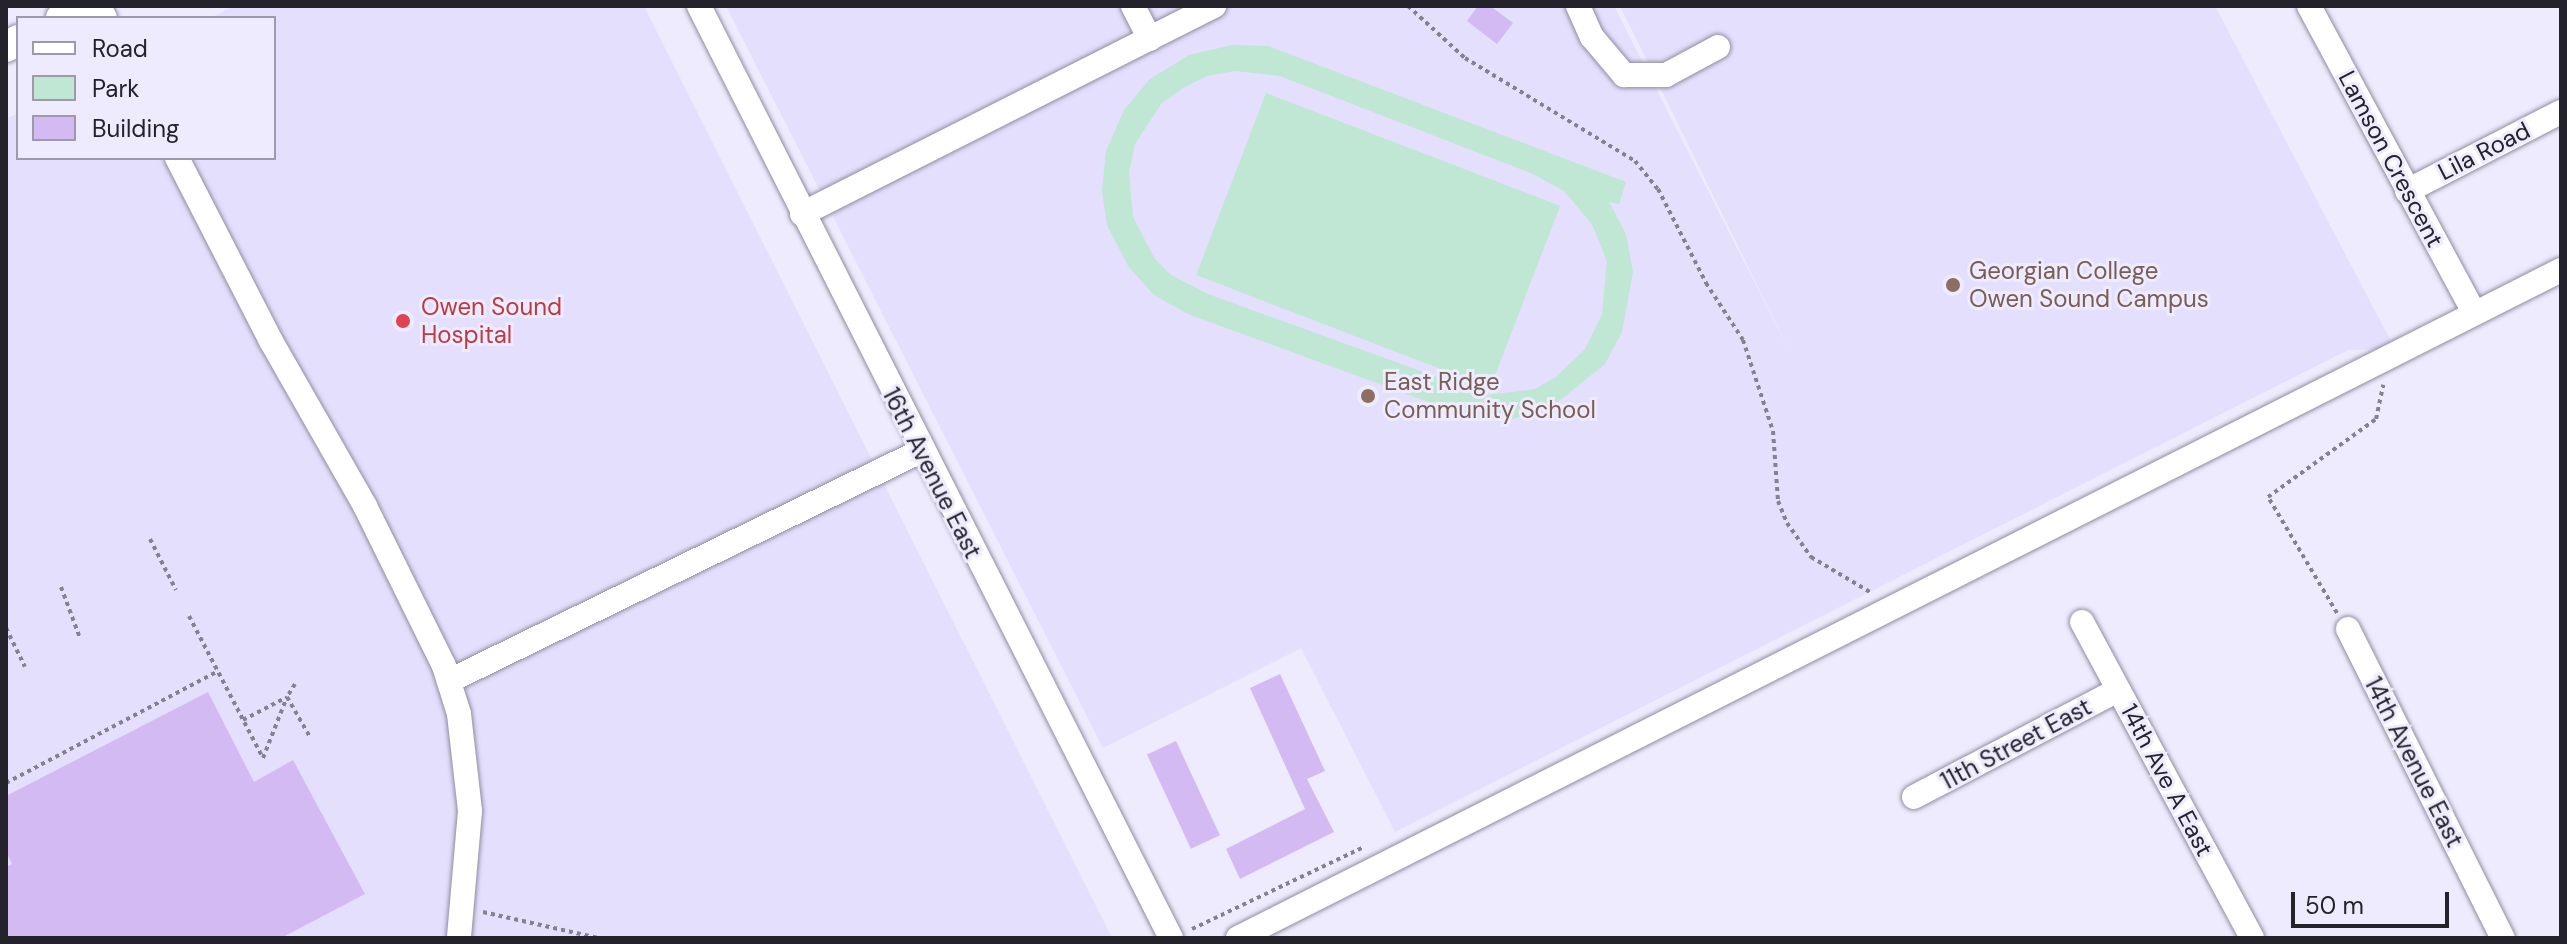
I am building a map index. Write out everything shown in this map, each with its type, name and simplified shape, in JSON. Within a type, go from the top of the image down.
[{"type":"main road","points":[[65,16],[84,6]]},
{"type":"street","name":"16th Avenue East","points":[[699,6],[921,451],[1171,938]]},
{"type":"street","points":[[1133,6],[1150,39]]},
{"type":"street","points":[[802,214],[1214,6]]},
{"type":"street","points":[[1578,6],[1592,37],[1624,75],[1666,75],[1718,47]]},
{"type":"street","name":"Lamson Crescent","points":[[2309,6],[2474,312]]},
{"type":"street","name":"Lila Road","points":[[2407,191],[2561,112]]},
{"type":"street","points":[[178,160],[271,341],[365,506],[449,681],[459,714],[470,811],[459,938]]},
{"type":"street","points":[[1238,938],[2561,270]]},
{"type":"street","points":[[449,681],[921,451]]},
{"type":"street","name":"14th Ave A East","points":[[2082,622],[2252,938]]},
{"type":"street","name":"14th Avenue East","points":[[2348,629],[2503,938]]},
{"type":"street","name":"11th Street East","points":[[1914,797],[2118,690]]},
{"type":"path","points":[[1408,6],[1465,58],[1635,161],[1658,189],[1706,283],[1743,340],[1773,431],[1778,501],[1787,523],[1811,557],[1870,592]]},
{"type":"path","points":[[2348,629],[2268,497],[2376,419],[2387,371]]},
{"type":"path","points":[[150,539],[176,590]]},
{"type":"path","points":[[61,587],[80,638]]},
{"type":"path","points":[[189,616],[263,758],[295,684]]},
{"type":"path","points":[[6,628],[25,667]]},
{"type":"path","points":[[6,783],[218,671]]},
{"type":"path","points":[[243,720],[287,697]]},
{"type":"path","points":[[287,697],[310,737]]},
{"type":"path","points":[[461,907],[598,938]]},
{"type":"shaded area","name":"Owen Sound Hospital","points":[[234,6],[644,6],[1112,938],[6,938],[6,119],[16,114],[16,160],[276,160],[276,16],[214,16]]},
{"type":"shaded area","name":"East Ridge Community School","points":[[726,6],[1614,6],[1793,358],[1620,6],[2215,6],[2395,349],[2348,350],[1395,832],[1301,648],[1103,748]]},
{"type":"green space","points":[[1232,45],[1268,46],[1626,182],[1619,204],[1609,202],[1626,234],[1633,272],[1622,332],[1605,364],[1549,409],[1509,420],[1475,419],[1188,314],[1154,295],[1128,266],[1107,225],[1102,191],[1106,151],[1124,110],[1150,79],[1189,55]],"holes":[[[1236,71],[1280,76],[1533,174],[1564,191],[1592,224],[1607,261],[1602,314],[1585,349],[1556,377],[1535,389],[1487,395],[1208,294],[1171,275],[1155,259],[1133,217],[1129,172],[1135,144],[1161,104],[1207,76]]]},
{"type":"green space","points":[[1266,93],[1560,206],[1490,388],[1196,275]]},
{"type":"building","points":[[1478,6],[1490,6],[1513,23],[1497,44],[1467,21]]},
{"type":"building","points":[[1280,674],[1325,771],[1307,779],[1334,832],[1240,879],[1226,849],[1305,809],[1250,688]]},
{"type":"building","points":[[208,692],[254,782],[293,760],[365,894],[281,938],[6,938],[6,867],[12,864],[6,852],[6,796]]},
{"type":"building","points":[[1176,741],[1220,835],[1191,849],[1147,755]]},
{"type":"place","name":"Georgian College Owen Sound Campus","points":[[1953,285]]},
{"type":"place","name":"Owen Sound Hospital","points":[[403,321]]},
{"type":"place","name":"East Ridge Community School","points":[[1368,396]]}]
